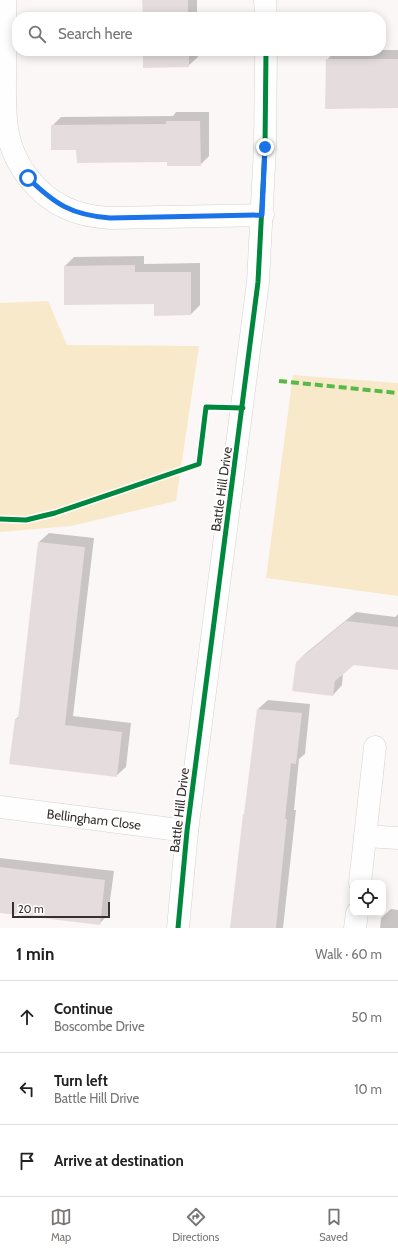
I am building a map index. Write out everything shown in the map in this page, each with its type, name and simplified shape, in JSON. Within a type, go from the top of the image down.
[{"type":"street","points":[[5,0],[5,111],[8,135],[16,158],[28,178],[45,194],[65,208],[90,216],[110,218],[262,215]]},
{"type":"street","points":[[265,0],[266,12]]},
{"type":"street","name":"Battle Hill Drive","points":[[178,928],[187,831],[256,298],[265,147],[266,56]]},
{"type":"street","points":[[360,880],[376,747]]},
{"type":"street","name":"Bellingham Close","points":[[0,807],[187,831]]},
{"type":"street","points":[[365,836],[398,838]]},
{"type":"street","points":[[355,928],[357,916]]},
{"type":"shaded area","points":[[48,301],[67,345],[199,346],[176,501],[71,526],[0,532],[0,303]]},
{"type":"shaded area","points":[[293,375],[398,383],[398,596],[266,578]]},
{"type":"building","points":[[142,0],[188,0],[188,12],[143,12]]},
{"type":"building","points":[[143,56],[189,56],[189,67],[143,68]]},
{"type":"building","points":[[326,59],[398,59],[398,108],[325,109]]},
{"type":"building","points":[[166,121],[200,121],[201,166],[167,166],[167,162],[77,163],[76,150],[51,150],[51,125],[166,124]]},
{"type":"building","points":[[135,265],[135,272],[191,272],[191,315],[154,316],[154,304],[64,305],[64,266]]},
{"type":"building","points":[[38,542],[85,547],[65,725],[122,732],[117,777],[9,764],[15,719],[18,719]]},
{"type":"building","points":[[346,621],[398,627],[398,670],[354,665],[335,681],[333,696],[292,691],[296,662]]},
{"type":"building","points":[[257,709],[302,713],[296,764],[291,763],[276,928],[230,928],[243,814]]},
{"type":"building","points":[[0,867],[105,880],[100,925],[0,913]]},
{"type":"marked path","points":[[279,381],[398,393]]},
{"type":"cycle path","points":[[178,928],[187,831],[258,282],[265,147],[266,56]]},
{"type":"cycle path","points":[[0,519],[26,520],[55,513],[199,464],[206,407],[243,408]]},
{"type":"route","points":[[28,178],[45,194],[65,208],[90,216],[110,218],[262,215],[265,147]]}]
